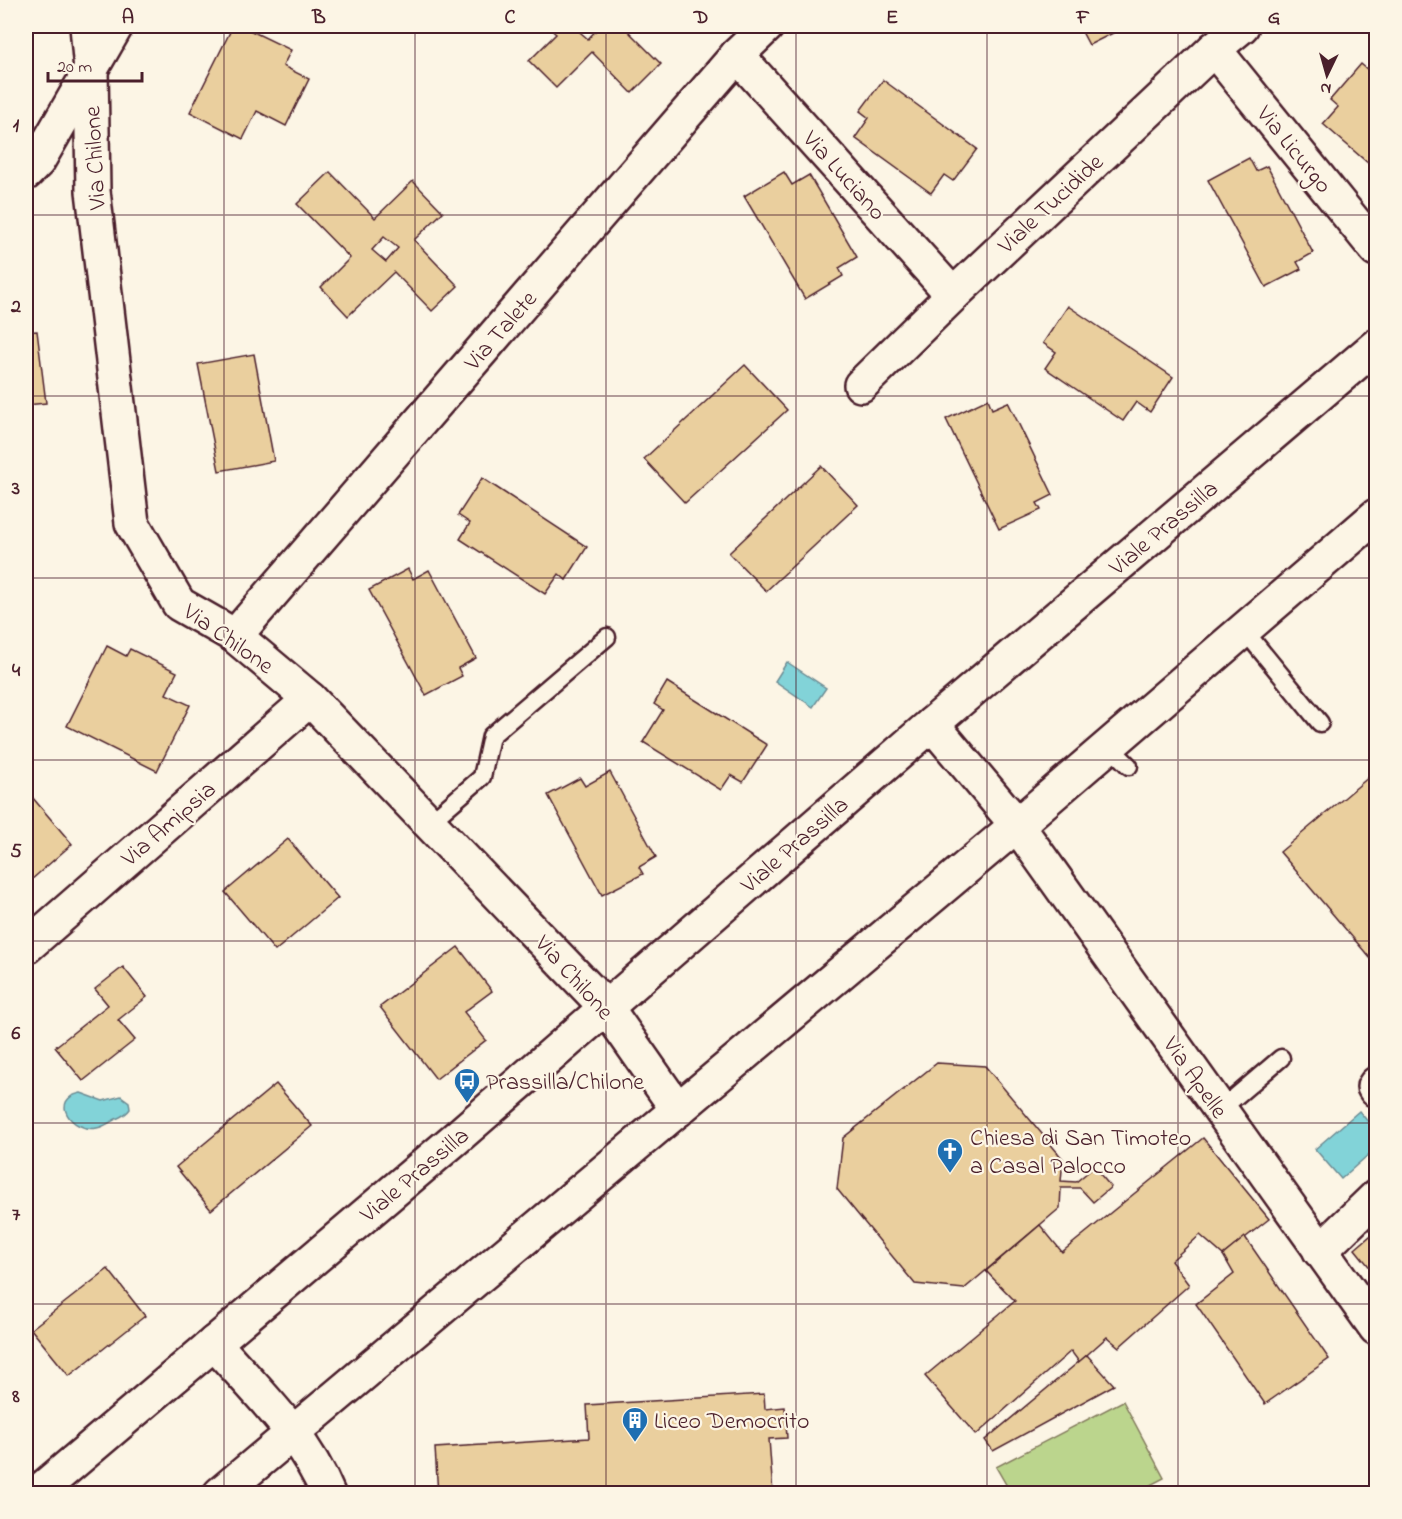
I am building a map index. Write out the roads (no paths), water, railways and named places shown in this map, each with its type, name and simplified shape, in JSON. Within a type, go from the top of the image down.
[{"type":"street","name":"Via Chilone","points":[[87,26],[91,70],[93,191],[132,523],[179,604],[235,636],[310,699],[606,1007],[678,1110]]},
{"type":"street","points":[[26,173],[38,161],[116,26]]},
{"type":"street","name":"Via Talete","points":[[235,636],[738,55],[767,26]]},
{"type":"street","name":"Viale Tucidide","points":[[861,385],[1214,49],[1242,26]]},
{"type":"street","name":"Via Licurgo","points":[[1214,49],[1377,249]]},
{"type":"street","name":"Via Luciano","points":[[738,55],[953,295]]},
{"type":"street","name":"Viale Prassilla","points":[[36,1494],[455,1139],[932,724],[1377,346]]},
{"type":"street","points":[[220,1494],[1017,825],[1119,756],[1244,630],[1377,516]]},
{"type":"street","name":"Via Amipsia","points":[[26,946],[310,699]]},
{"type":"street","name":"Via Apelle","points":[[932,724],[1017,825],[1377,1328]]},
{"type":"street","points":[[1377,1084],[1374,1087],[1377,1090]]},
{"type":"street","points":[[1320,1251],[1377,1197]]},
{"type":"street","points":[[214,1343],[293,1432],[319,1473],[328,1494]]},
{"type":"lane","points":[[1244,630],[1320,723]]},
{"type":"lane","points":[[429,823],[482,777],[491,736],[607,637]]},
{"type":"lane","points":[[1220,1110],[1281,1058]]},
{"type":"water","points":[[787,662],[826,688],[813,707],[775,681]]},
{"type":"water","points":[[81,1093],[103,1101],[121,1096],[129,1102],[130,1109],[123,1116],[106,1125],[88,1128],[72,1121],[65,1108],[71,1096]]},
{"type":"water","points":[[1359,1111],[1376,1131],[1376,1148],[1341,1179],[1315,1149]]},
{"type":"place","name":"Prassilla/Chilone","points":[[467,1104]]},
{"type":"place","name":"Chiesa di San Timoteo a Casal Palocco","points":[[950,1174]]},
{"type":"place","name":"Liceo Democrito","points":[[635,1443]]}]
